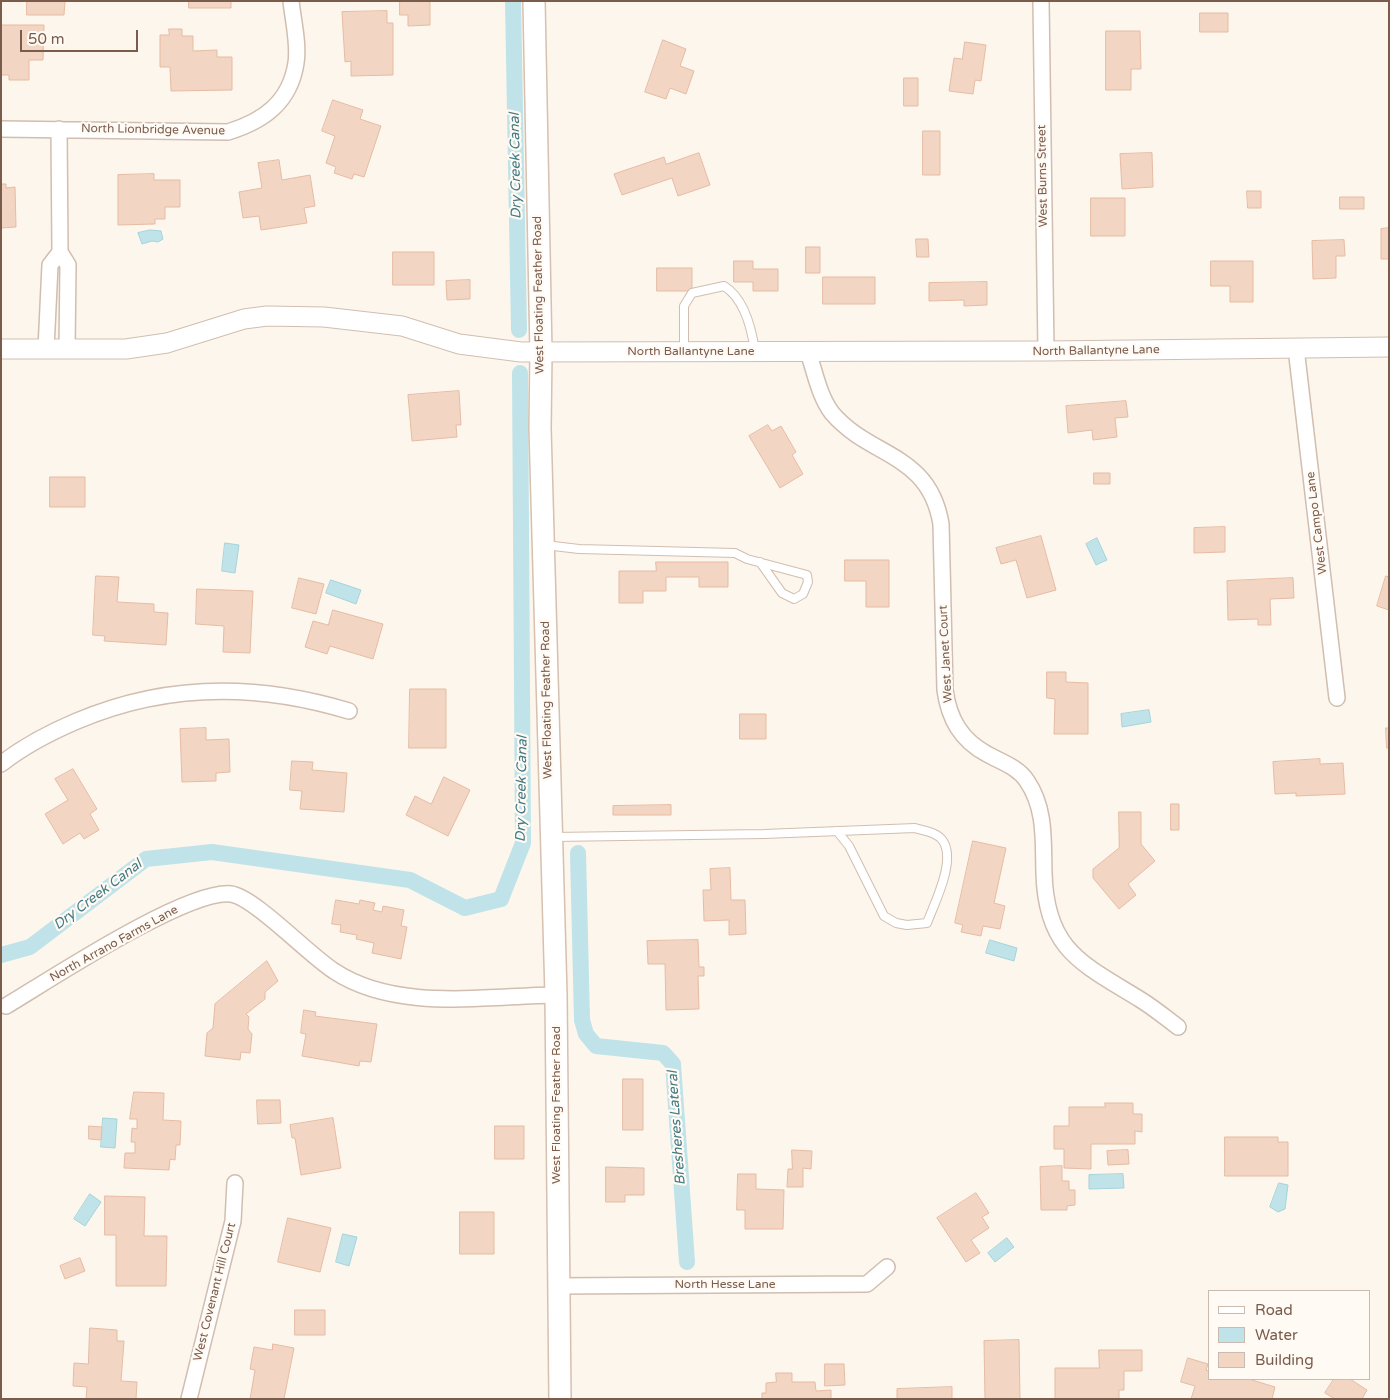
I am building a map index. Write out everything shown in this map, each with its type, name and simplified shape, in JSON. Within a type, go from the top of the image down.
[{"type":"main road","name":"West Floating Feather Road","points":[[534,1],[543,545],[556,995],[557,1286],[560,1399]]},
{"type":"street","name":"North Lionbridge Avenue","points":[[1,129],[228,132],[250,125],[271,112],[290,88],[297,61],[291,1]]},
{"type":"street","name":"West Burns Street","points":[[1041,1],[1046,351]]},
{"type":"street","points":[[60,129],[60,252],[68,264],[67,349]]},
{"type":"street","points":[[46,349],[50,264],[60,252]]},
{"type":"street","name":"North Ballantyne Lane","points":[[1,349],[126,349],[167,343],[244,319],[305,316],[362,320],[402,326],[440,339],[479,348],[541,353],[1046,351],[1389,347]]},
{"type":"street","name":"West Campo Lane","points":[[1296,348],[1337,698]]},
{"type":"street","name":"West Janet Court","points":[[808,352],[822,394],[832,412],[849,428],[909,467],[927,484],[938,506],[941,524],[945,690],[948,709],[956,726],[970,743],[1009,764],[1026,779],[1037,798],[1042,817],[1046,906],[1062,942],[1076,958],[1095,974],[1143,1001],[1178,1027]]},
{"type":"street","points":[[1,764],[28,746],[65,726],[116,706],[161,695],[220,690],[266,692],[308,699],[349,710]]},
{"type":"street","name":"North Arrano Farms Lane","points":[[3,1007],[75,964],[182,906],[212,895],[232,894],[259,910],[333,971],[378,992],[402,997],[431,998],[556,995]]},
{"type":"street","name":"West Covenant Hill Court","points":[[189,1399],[233,1221],[235,1183]]},
{"type":"street","name":"North Hesse Lane","points":[[557,1286],[867,1284],[887,1267]]},
{"type":"lane","points":[[684,352],[684,306],[692,293],[724,286],[733,292],[742,307],[752,333],[755,352]]},
{"type":"lane","points":[[543,545],[579,549],[735,553],[807,575],[808,582],[803,594],[794,599],[782,594],[760,562]]},
{"type":"lane","points":[[551,837],[915,828],[934,834],[942,841],[946,854],[946,870],[927,923],[907,925],[896,923],[884,916],[849,846],[837,831]]},
{"type":"water","points":[[150,230],[161,231],[163,239],[158,242],[152,241],[142,244],[138,233]]},
{"type":"water","points":[[1097,538],[1107,560],[1096,565],[1086,544]]},
{"type":"water","points":[[225,543],[239,545],[235,573],[222,571]]},
{"type":"water","points":[[331,580],[361,590],[356,604],[326,593]]},
{"type":"water","points":[[1149,710],[1151,722],[1122,727],[1121,714]]},
{"type":"water","points":[[990,940],[1017,948],[1014,961],[986,953]]},
{"type":"water","points":[[103,1118],[117,1119],[115,1148],[101,1147]]},
{"type":"water","points":[[1123,1174],[1124,1188],[1089,1189],[1089,1175]]},
{"type":"water","points":[[1279,1183],[1288,1185],[1285,1209],[1278,1212],[1270,1207]]},
{"type":"water","points":[[90,1194],[101,1202],[85,1226],[74,1219]]},
{"type":"water","points":[[343,1234],[357,1237],[349,1266],[336,1262]]},
{"type":"water","points":[[1007,1238],[1014,1247],[995,1262],[988,1253]]},
{"type":"building","points":[[27,1],[65,1],[64,15],[27,15]]},
{"type":"building","points":[[189,1],[231,1],[231,8],[189,8]]},
{"type":"building","points":[[400,1],[430,1],[430,25],[408,26],[408,15],[400,15]]},
{"type":"building","points":[[387,11],[387,23],[393,23],[393,75],[351,76],[351,61],[345,62],[342,12]]},
{"type":"building","points":[[1200,13],[1228,13],[1228,32],[1200,32]]},
{"type":"building","points":[[1,25],[44,25],[43,60],[29,60],[29,80],[9,80],[9,75],[1,75]]},
{"type":"building","points":[[169,29],[182,29],[182,36],[193,36],[193,51],[217,50],[217,57],[232,57],[232,90],[171,91],[170,67],[160,67],[160,35],[169,35]]},
{"type":"building","points":[[1106,31],[1140,31],[1141,69],[1131,69],[1131,90],[1106,90]]},
{"type":"building","points":[[663,40],[686,49],[680,66],[694,71],[686,94],[670,88],[666,99],[645,92]]},
{"type":"building","points":[[965,42],[986,45],[981,81],[975,80],[973,94],[949,91],[954,58],[962,59]]},
{"type":"building","points":[[904,78],[918,78],[918,106],[904,106]]},
{"type":"building","points":[[333,100],[363,110],[360,119],[381,126],[364,177],[354,174],[352,179],[334,173],[336,167],[326,163],[335,136],[322,131]]},
{"type":"building","points":[[923,131],[940,131],[940,175],[923,175]]},
{"type":"building","points":[[699,153],[710,185],[678,196],[672,178],[622,195],[614,174],[664,157],[666,164]]},
{"type":"building","points":[[1152,153],[1153,187],[1122,189],[1120,154]]},
{"type":"building","points":[[279,160],[282,180],[310,175],[315,206],[304,208],[307,223],[261,230],[259,216],[243,218],[239,192],[262,188],[258,163]]},
{"type":"building","points":[[154,174],[154,180],[180,180],[180,207],[165,207],[165,219],[155,219],[155,224],[118,225],[118,175]]},
{"type":"building","points":[[1,184],[6,184],[6,188],[15,187],[16,227],[1,228]]},
{"type":"building","points":[[1247,191],[1261,191],[1261,208],[1248,208]]},
{"type":"building","points":[[1340,197],[1364,197],[1364,209],[1340,209]]},
{"type":"building","points":[[1091,198],[1125,198],[1125,236],[1091,236]]},
{"type":"building","points":[[1389,228],[1389,259],[1381,259],[1381,229]]},
{"type":"building","points":[[916,239],[928,239],[929,257],[917,257]]},
{"type":"building","points":[[1344,240],[1345,256],[1336,256],[1336,278],[1313,279],[1312,241]]},
{"type":"building","points":[[806,247],[820,247],[820,273],[806,273]]},
{"type":"building","points":[[393,252],[434,252],[434,285],[393,285]]},
{"type":"building","points":[[734,261],[753,261],[753,269],[778,269],[778,291],[753,291],[753,282],[734,282]]},
{"type":"building","points":[[1211,261],[1253,261],[1253,302],[1230,302],[1230,286],[1211,286]]},
{"type":"building","points":[[657,268],[692,268],[692,291],[657,291]]},
{"type":"building","points":[[823,277],[875,277],[875,304],[823,304]]},
{"type":"building","points":[[470,280],[470,299],[447,300],[446,281]]},
{"type":"building","points":[[987,282],[987,305],[964,306],[964,300],[929,301],[929,283]]},
{"type":"building","points":[[459,391],[461,425],[456,425],[457,437],[412,441],[408,395]]},
{"type":"building","points":[[1126,401],[1128,417],[1115,418],[1117,437],[1093,440],[1092,430],[1068,433],[1066,406]]},
{"type":"building","points":[[768,425],[772,431],[781,426],[796,452],[792,455],[803,474],[780,488],[749,436]]},
{"type":"building","points":[[1094,473],[1110,473],[1110,484],[1094,484]]},
{"type":"building","points":[[50,477],[85,477],[85,507],[50,507]]},
{"type":"building","points":[[1225,527],[1225,552],[1194,553],[1194,528]]},
{"type":"building","points":[[1041,536],[1056,590],[1027,598],[1016,560],[1001,564],[996,548]]},
{"type":"building","points":[[845,560],[889,560],[889,607],[866,607],[866,581],[845,581]]},
{"type":"building","points":[[656,562],[728,562],[728,587],[699,587],[699,577],[666,577],[666,591],[643,591],[643,603],[619,603],[619,571],[656,571]]},
{"type":"building","points":[[96,576],[119,577],[117,602],[154,604],[154,612],[168,613],[166,645],[104,641],[105,636],[93,635]]},
{"type":"building","points":[[1386,576],[1389,577],[1389,610],[1377,606]]},
{"type":"building","points":[[299,578],[324,584],[316,614],[292,608]]},
{"type":"building","points":[[1293,578],[1294,598],[1270,599],[1271,625],[1258,625],[1258,619],[1228,620],[1227,581]]},
{"type":"building","points":[[197,589],[253,591],[250,653],[223,652],[224,626],[196,624]]},
{"type":"building","points":[[333,610],[383,624],[373,659],[330,646],[327,654],[305,647],[313,621],[328,625]]},
{"type":"building","points":[[1047,672],[1066,672],[1066,682],[1088,683],[1088,734],[1054,734],[1055,699],[1047,698]]},
{"type":"building","points":[[410,689],[446,689],[446,748],[409,748]]},
{"type":"building","points":[[740,714],[766,714],[766,739],[740,739]]},
{"type":"building","points":[[206,728],[206,740],[229,739],[230,772],[216,773],[216,781],[182,782],[180,729]]},
{"type":"building","points":[[1386,728],[1389,728],[1389,748],[1387,748]]},
{"type":"building","points":[[1320,759],[1320,764],[1343,763],[1345,794],[1296,796],[1296,793],[1275,794],[1273,762]]},
{"type":"building","points":[[292,761],[313,762],[312,770],[347,773],[344,812],[300,809],[302,791],[290,790]]},
{"type":"building","points":[[73,769],[97,809],[90,814],[99,830],[84,839],[80,833],[63,844],[45,814],[68,800],[55,779]]},
{"type":"building","points":[[444,777],[470,790],[448,836],[406,815],[415,796],[431,804]]},
{"type":"building","points":[[1171,804],[1179,804],[1179,830],[1171,830]]},
{"type":"building","points":[[671,805],[671,815],[613,815],[613,806]]},
{"type":"building","points":[[1119,812],[1141,812],[1141,844],[1155,861],[1128,884],[1136,895],[1119,909],[1093,878],[1093,869],[1119,848]]},
{"type":"building","points":[[973,841],[1006,848],[994,903],[1005,906],[1000,929],[983,926],[981,936],[961,932],[963,925],[955,923]]},
{"type":"building","points":[[730,868],[731,900],[745,900],[746,934],[729,935],[729,920],[704,921],[703,890],[711,890],[710,869]]},
{"type":"building","points":[[336,900],[359,904],[360,900],[375,903],[373,910],[382,912],[383,906],[404,910],[401,926],[407,927],[401,959],[372,953],[374,943],[356,939],[357,935],[340,932],[341,925],[332,924]]},
{"type":"building","points":[[698,940],[699,967],[704,967],[704,976],[698,976],[699,1009],[666,1010],[665,964],[648,964],[647,941]]},
{"type":"building","points":[[267,961],[278,981],[265,992],[265,999],[246,1014],[249,1017],[248,1029],[252,1034],[250,1053],[241,1052],[240,1060],[205,1056],[207,1033],[213,1028],[215,1004]]},
{"type":"building","points":[[304,1010],[316,1012],[315,1016],[377,1024],[371,1062],[360,1061],[359,1066],[302,1056],[306,1034],[301,1033]]},
{"type":"building","points":[[623,1079],[643,1079],[643,1130],[623,1130]]},
{"type":"building","points":[[134,1092],[164,1093],[163,1120],[181,1121],[180,1145],[176,1145],[175,1160],[170,1159],[169,1170],[124,1168],[125,1153],[135,1153],[135,1142],[131,1142],[132,1128],[137,1129],[137,1119],[130,1119]]},
{"type":"building","points":[[257,1100],[280,1100],[281,1123],[258,1124]]},
{"type":"building","points":[[1105,1103],[1133,1103],[1133,1114],[1142,1114],[1142,1132],[1135,1131],[1135,1144],[1091,1144],[1091,1169],[1064,1168],[1064,1149],[1054,1149],[1054,1126],[1069,1126],[1069,1107],[1105,1107]]},
{"type":"building","points":[[333,1118],[341,1168],[301,1175],[295,1138],[292,1138],[290,1125]]},
{"type":"building","points":[[89,1126],[102,1127],[101,1140],[89,1139]]},
{"type":"building","points":[[495,1126],[524,1126],[524,1159],[495,1159]]},
{"type":"building","points":[[1225,1137],[1278,1137],[1278,1142],[1288,1142],[1288,1176],[1225,1176]]},
{"type":"building","points":[[792,1150],[812,1151],[811,1169],[803,1168],[803,1187],[787,1187],[788,1169],[792,1169]]},
{"type":"building","points":[[1128,1150],[1129,1164],[1108,1165],[1107,1151]]},
{"type":"building","points":[[1062,1166],[1062,1181],[1069,1181],[1069,1190],[1075,1190],[1075,1205],[1067,1206],[1067,1210],[1041,1210],[1040,1167]]},
{"type":"building","points":[[606,1167],[644,1168],[644,1195],[625,1195],[625,1202],[606,1202]]},
{"type":"building","points":[[738,1174],[756,1174],[756,1189],[784,1190],[783,1229],[745,1229],[745,1210],[737,1210]]},
{"type":"building","points":[[976,1193],[989,1213],[982,1217],[989,1228],[971,1240],[980,1253],[966,1262],[937,1218]]},
{"type":"building","points":[[105,1196],[145,1197],[144,1236],[167,1236],[166,1286],[116,1286],[116,1235],[105,1235]]},
{"type":"building","points":[[460,1212],[494,1212],[494,1254],[460,1254]]},
{"type":"building","points":[[288,1218],[331,1228],[320,1272],[278,1262]]},
{"type":"building","points":[[80,1258],[85,1271],[65,1279],[60,1266]]},
{"type":"building","points":[[295,1310],[325,1310],[325,1335],[295,1335]]},
{"type":"building","points":[[90,1328],[117,1330],[117,1341],[124,1341],[121,1381],[137,1382],[136,1399],[86,1399],[87,1387],[73,1386],[74,1363],[88,1364]]},
{"type":"building","points":[[1019,1340],[1020,1399],[985,1399],[984,1341]]},
{"type":"building","points":[[273,1344],[294,1348],[284,1399],[250,1399],[255,1370],[250,1369],[254,1347],[272,1350]]},
{"type":"building","points":[[1099,1350],[1142,1350],[1142,1371],[1124,1371],[1124,1390],[1119,1390],[1119,1399],[1055,1399],[1055,1368],[1099,1368]]},
{"type":"building","points":[[1188,1358],[1208,1364],[1206,1370],[1208,1371],[1208,1380],[1252,1380],[1275,1387],[1272,1399],[1191,1399],[1195,1386],[1181,1382]]},
{"type":"building","points":[[825,1364],[844,1364],[845,1385],[825,1386]]},
{"type":"building","points":[[776,1373],[792,1373],[792,1382],[815,1382],[816,1391],[831,1390],[831,1399],[762,1399],[762,1393],[766,1393],[766,1383],[776,1382]]},
{"type":"building","points":[[1333,1380],[1352,1380],[1367,1390],[1362,1399],[1335,1399],[1325,1393]]},
{"type":"building","points":[[952,1387],[952,1399],[897,1399],[897,1389]]},
{"type":"waterway","name":"Dry Creek Canal","points":[[513,1],[519,330]]},
{"type":"waterway","name":"Dry Creek Canal","points":[[1,955],[30,947],[146,859],[212,852],[410,880],[465,908],[501,899],[523,843],[520,373]]},
{"type":"waterway","name":"Bresheres Lateral","points":[[578,853],[582,1020],[586,1034],[596,1046],[663,1053],[673,1064],[687,1262]]}]
